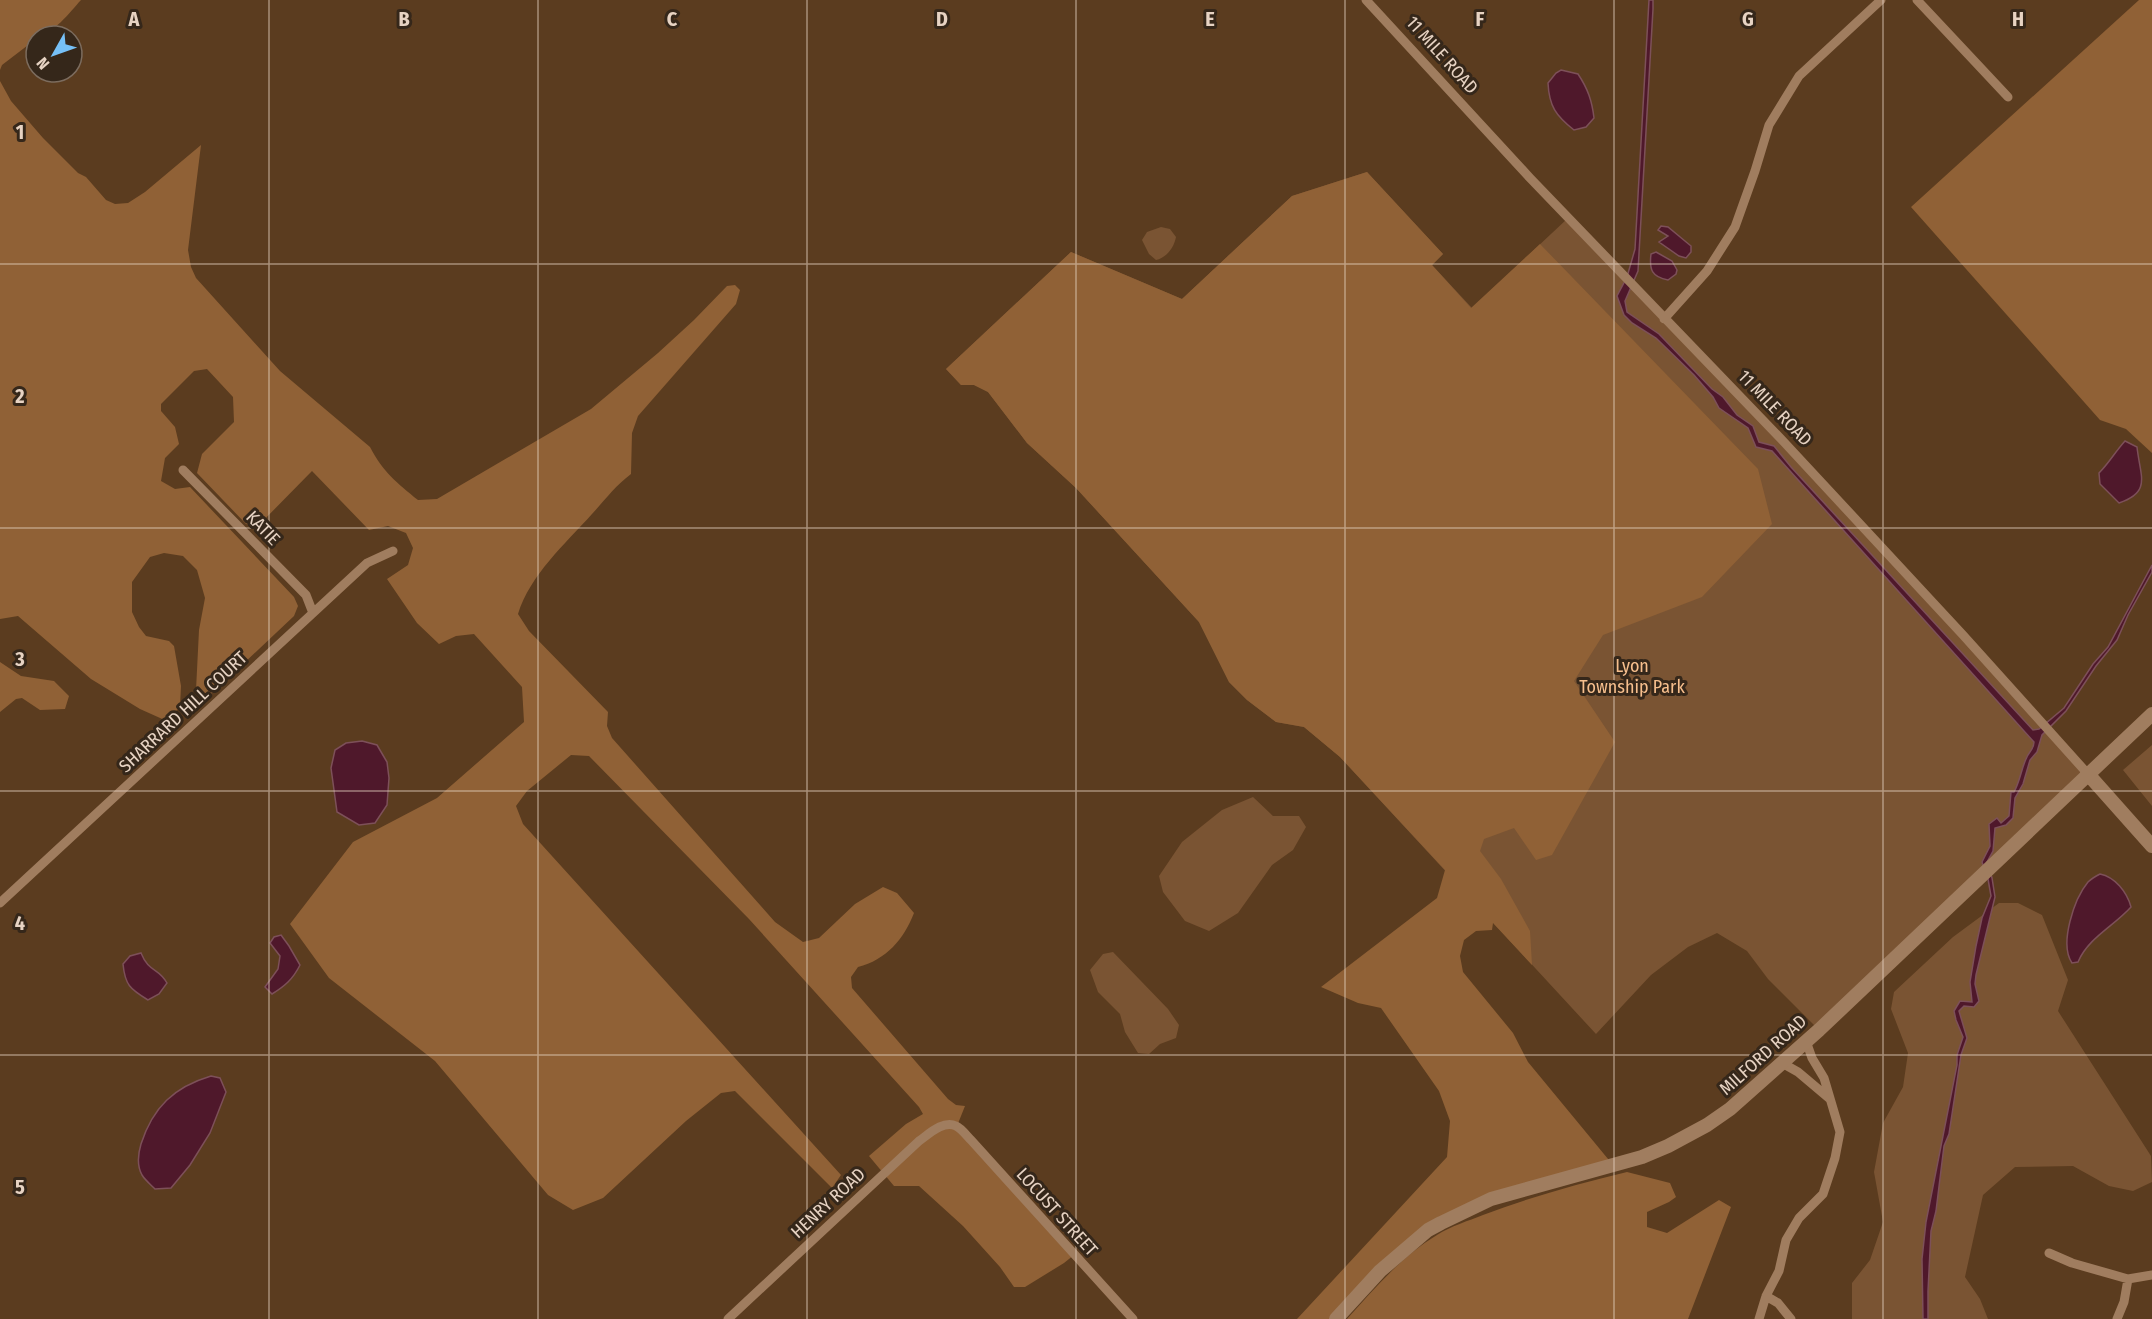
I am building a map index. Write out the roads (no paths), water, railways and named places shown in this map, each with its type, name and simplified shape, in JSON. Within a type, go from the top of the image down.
[{"type":"street","name":"11 MILE ROAD","points":[[1366,0],[1530,178],[1783,441],[1963,635],[2152,846]]},
{"type":"street","points":[[1664,319],[1707,272],[1735,227],[1769,125],[1799,76],[1881,0]]},
{"type":"street","points":[[1917,0],[2008,97]]},
{"type":"street","name":"KATIE","points":[[183,470],[306,595],[313,612]]},
{"type":"street","name":"SHARRARD HILL COURT","points":[[0,903],[367,563],[393,551]]},
{"type":"street","name":"MILFORD ROAD","points":[[1336,1319],[1380,1271],[1428,1230],[1491,1199],[1642,1157],[1707,1125],[1730,1109],[1806,1041],[2152,714]]},
{"type":"street","points":[[1759,1319],[1766,1296],[1779,1271],[1786,1240],[1799,1218],[1823,1194],[1835,1158],[1840,1132],[1824,1078],[1812,1059],[1806,1041]]},
{"type":"street","points":[[1782,1063],[1798,1072],[1830,1100]]},
{"type":"street","name":"HENRY ROAD","points":[[728,1319],[919,1141],[942,1126],[957,1126]]},
{"type":"street","name":"LOCUST STREET","points":[[957,1126],[1133,1319]]},
{"type":"street","points":[[2049,1253],[2072,1263],[2128,1279],[2152,1275]]},
{"type":"street","points":[[2117,1319],[2124,1302],[2128,1279]]},
{"type":"street","points":[[1766,1296],[1778,1303],[1791,1319]]},
{"type":"park label","name":"Lyon Township Park","points":[[1632,676]]}]
